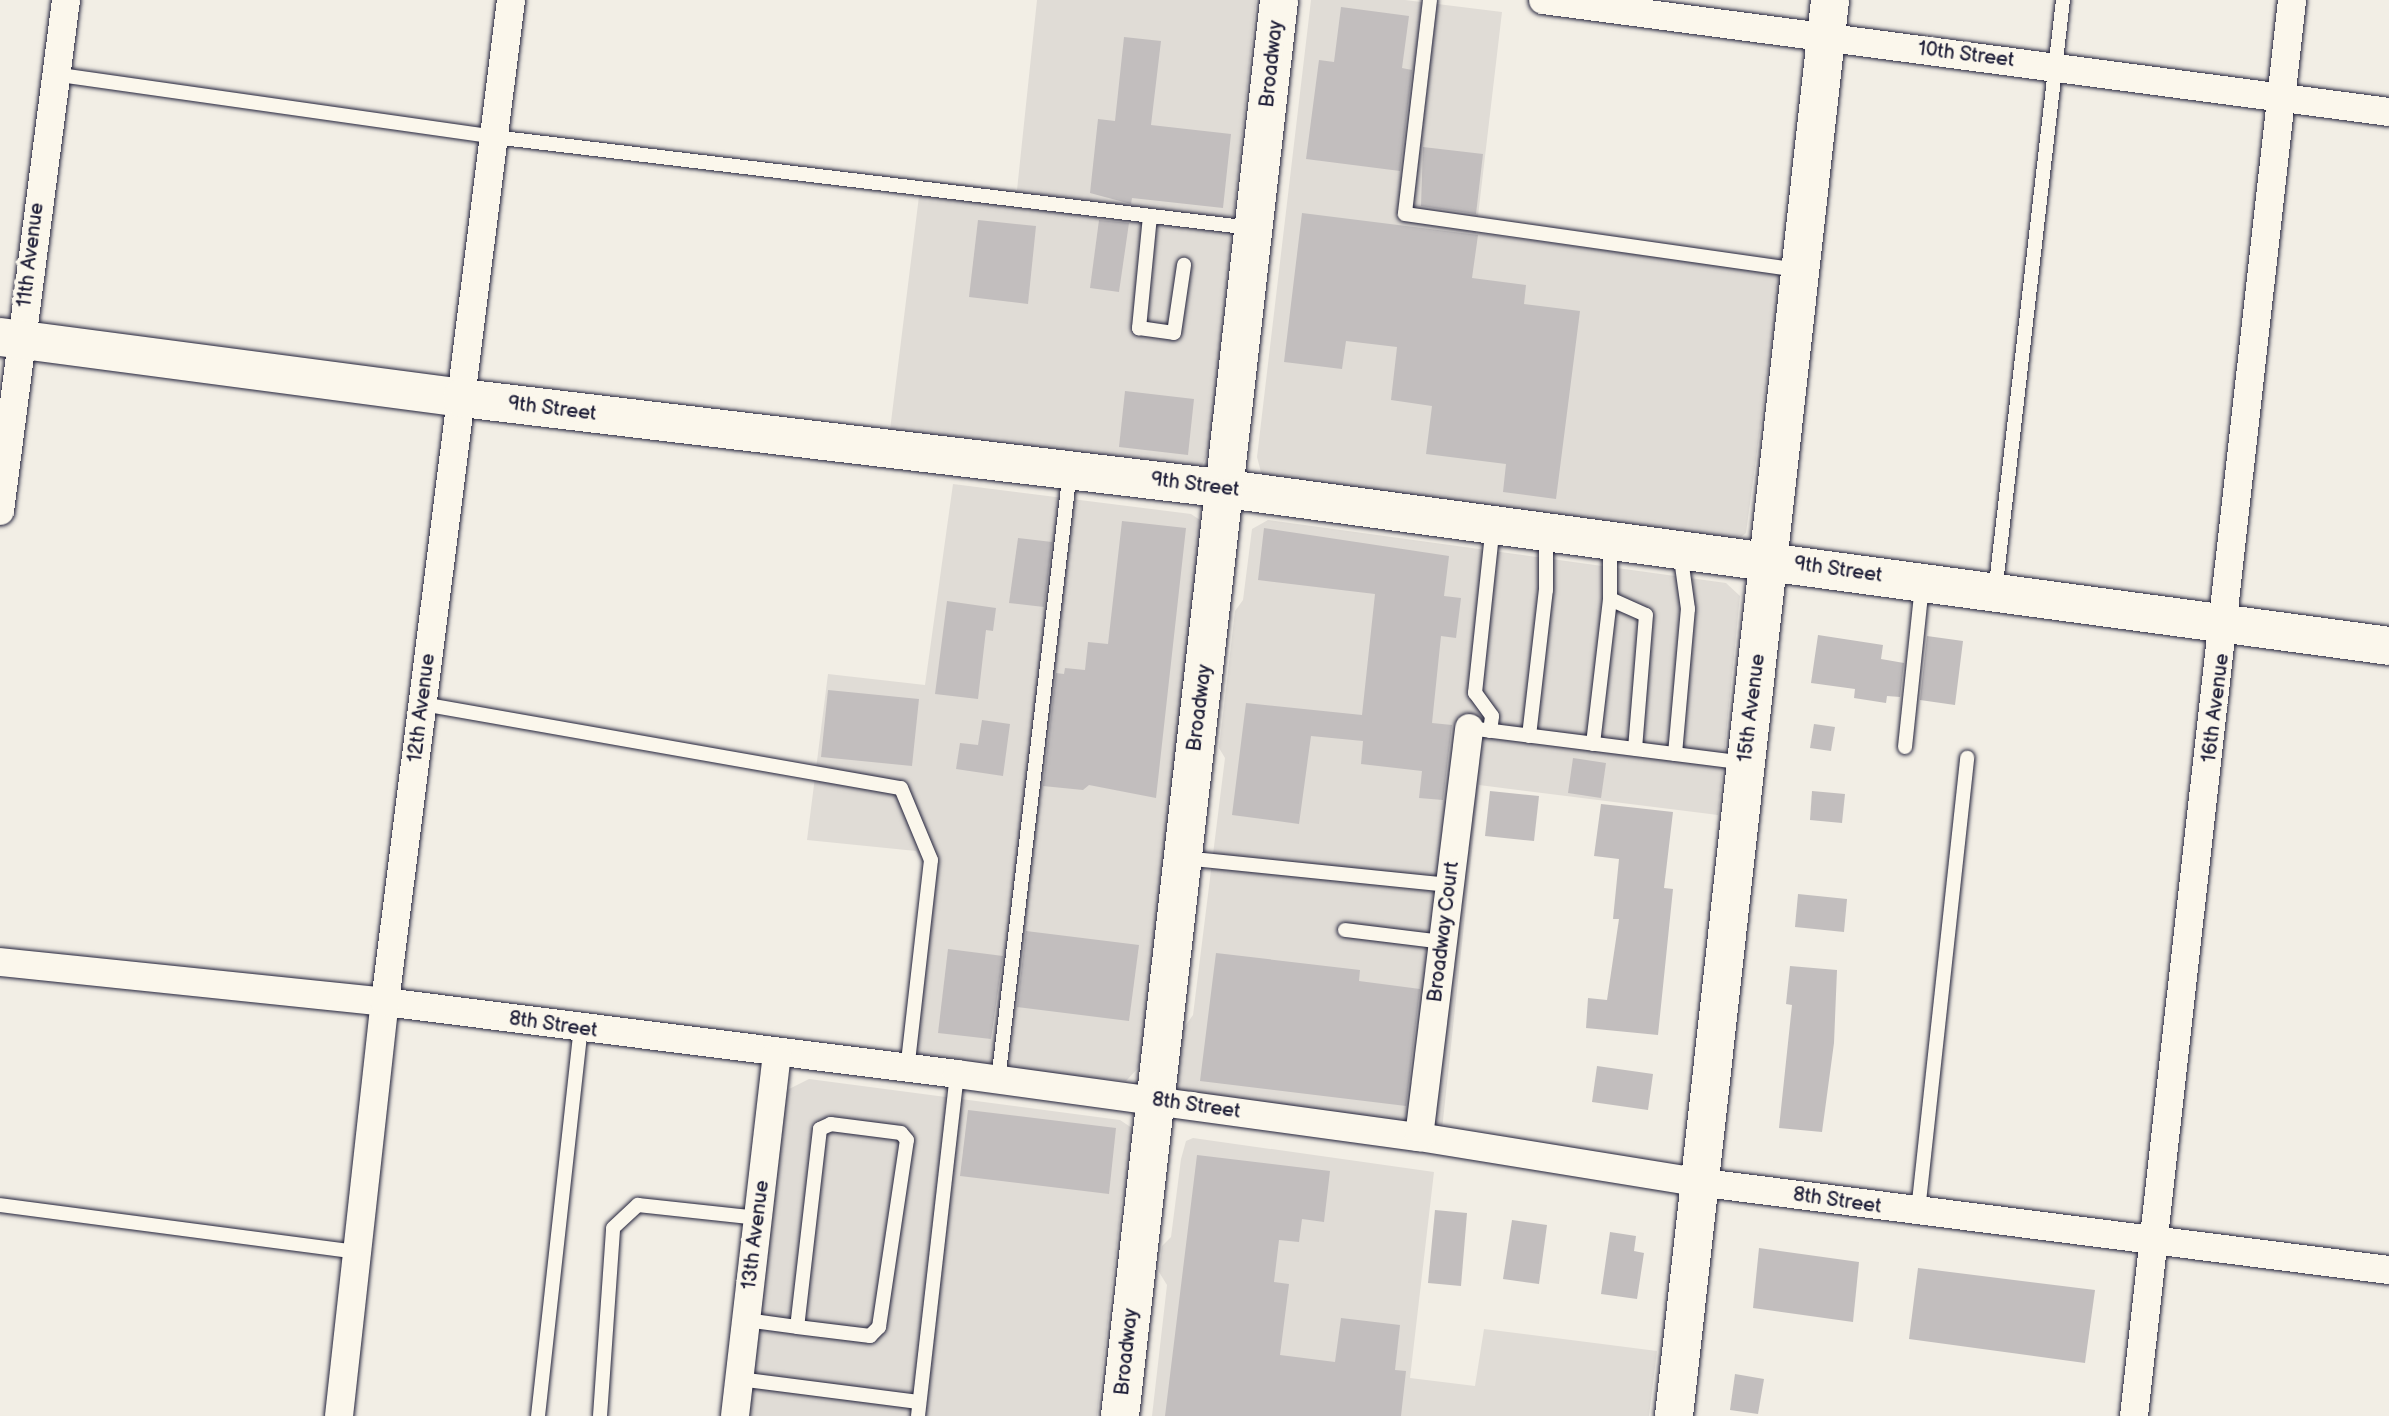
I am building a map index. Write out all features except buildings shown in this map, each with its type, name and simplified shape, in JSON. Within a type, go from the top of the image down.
[{"type":"street","name":"11th Avenue","points":[[0,511],[10,338],[66,0]]},
{"type":"street","name":"12th Avenue","points":[[339,1416],[385,1002],[511,0]]},
{"type":"street","name":"Broadway","points":[[1120,1416],[1154,1100],[1227,489],[1279,0]]},
{"type":"street","name":"10th Street","points":[[1543,0],[2055,66],[2281,101],[2389,112]]},
{"type":"street","name":"15th Avenue","points":[[1674,1416],[1697,1182],[1830,0]]},
{"type":"street","name":"16th Avenue","points":[[2134,1416],[2226,627],[2292,0]]},
{"type":"street","name":"9th Street","points":[[10,338],[462,398],[1227,489],[1769,561],[2226,627],[2389,646]]},
{"type":"street","name":"Broadway Court","points":[[1419,1137],[1450,885],[1480,730]]},
{"type":"street","name":"8th Street","points":[[0,962],[385,1002],[777,1055],[957,1074],[1419,1137],[1697,1182],[2153,1243],[2389,1270]]},
{"type":"street","name":"13th Avenue","points":[[735,1416],[777,1055]]},
{"type":"lane","points":[[1430,0],[1405,214],[1800,270]]},
{"type":"lane","points":[[1995,593],[2063,0]]},
{"type":"lane","points":[[53,74],[494,137],[1255,228]]},
{"type":"lane","points":[[1150,216],[1139,328],[1174,333],[1184,265]]},
{"type":"lane","points":[[998,1081],[1070,470]]},
{"type":"lane","points":[[1480,730],[1492,716],[1475,693],[1493,524]]},
{"type":"lane","points":[[1529,736],[1546,590],[1546,531]]},
{"type":"lane","points":[[1593,744],[1610,599],[1610,540]]},
{"type":"lane","points":[[1675,754],[1688,609],[1680,549]]},
{"type":"lane","points":[[1905,747],[1922,583]]},
{"type":"lane","points":[[1610,599],[1646,615],[1635,749]]},
{"type":"lane","points":[[423,704],[901,788],[931,860],[907,1071]]},
{"type":"lane","points":[[1480,730],[1745,763]]},
{"type":"lane","points":[[1918,1211],[1967,758]]},
{"type":"lane","points":[[1182,858],[1450,885]]},
{"type":"lane","points":[[1345,930],[1443,942]]},
{"type":"lane","points":[[538,1416],[581,1028]]},
{"type":"lane","points":[[739,1379],[918,1409],[957,1074]]},
{"type":"lane","points":[[746,1320],[797,1327],[870,1336],[879,1327],[907,1140],[901,1133],[831,1124],[820,1129],[797,1327]]},
{"type":"lane","points":[[0,1205],[357,1252]]},
{"type":"lane","points":[[600,1416],[613,1228],[638,1205],[758,1218]]},
{"type":"shaded area","points":[[1037,0],[1256,0],[1210,447],[1201,468],[890,430],[921,180],[1017,190]]},
{"type":"shaded area","points":[[1311,0],[1405,0],[1502,12],[1476,233],[1781,274],[1746,533],[1737,540],[1262,476],[1257,457]]},
{"type":"shaded area","points":[[953,484],[1191,514],[1203,522],[1208,547],[1197,560],[1152,988],[1139,1067],[1126,1081],[900,1060],[924,865],[916,851],[807,840],[828,674],[925,685]]},
{"type":"shaded area","points":[[1268,520],[1726,583],[1740,596],[1718,815],[1479,785],[1442,1130],[1182,1093],[1177,1086],[1181,1032],[1193,1015],[1225,758],[1219,748],[1235,611],[1243,600],[1252,529]]},
{"type":"shaded area","points":[[809,1079],[1120,1120],[1132,1128],[1139,1138],[1132,1183],[1122,1199],[1097,1416],[747,1416],[784,1098],[789,1089]]},
{"type":"shaded area","points":[[1193,1138],[1434,1172],[1410,1378],[1475,1386],[1484,1329],[1657,1351],[1649,1416],[1152,1416],[1167,1285],[1159,1272],[1162,1246],[1171,1237],[1181,1159],[1186,1141]]}]
